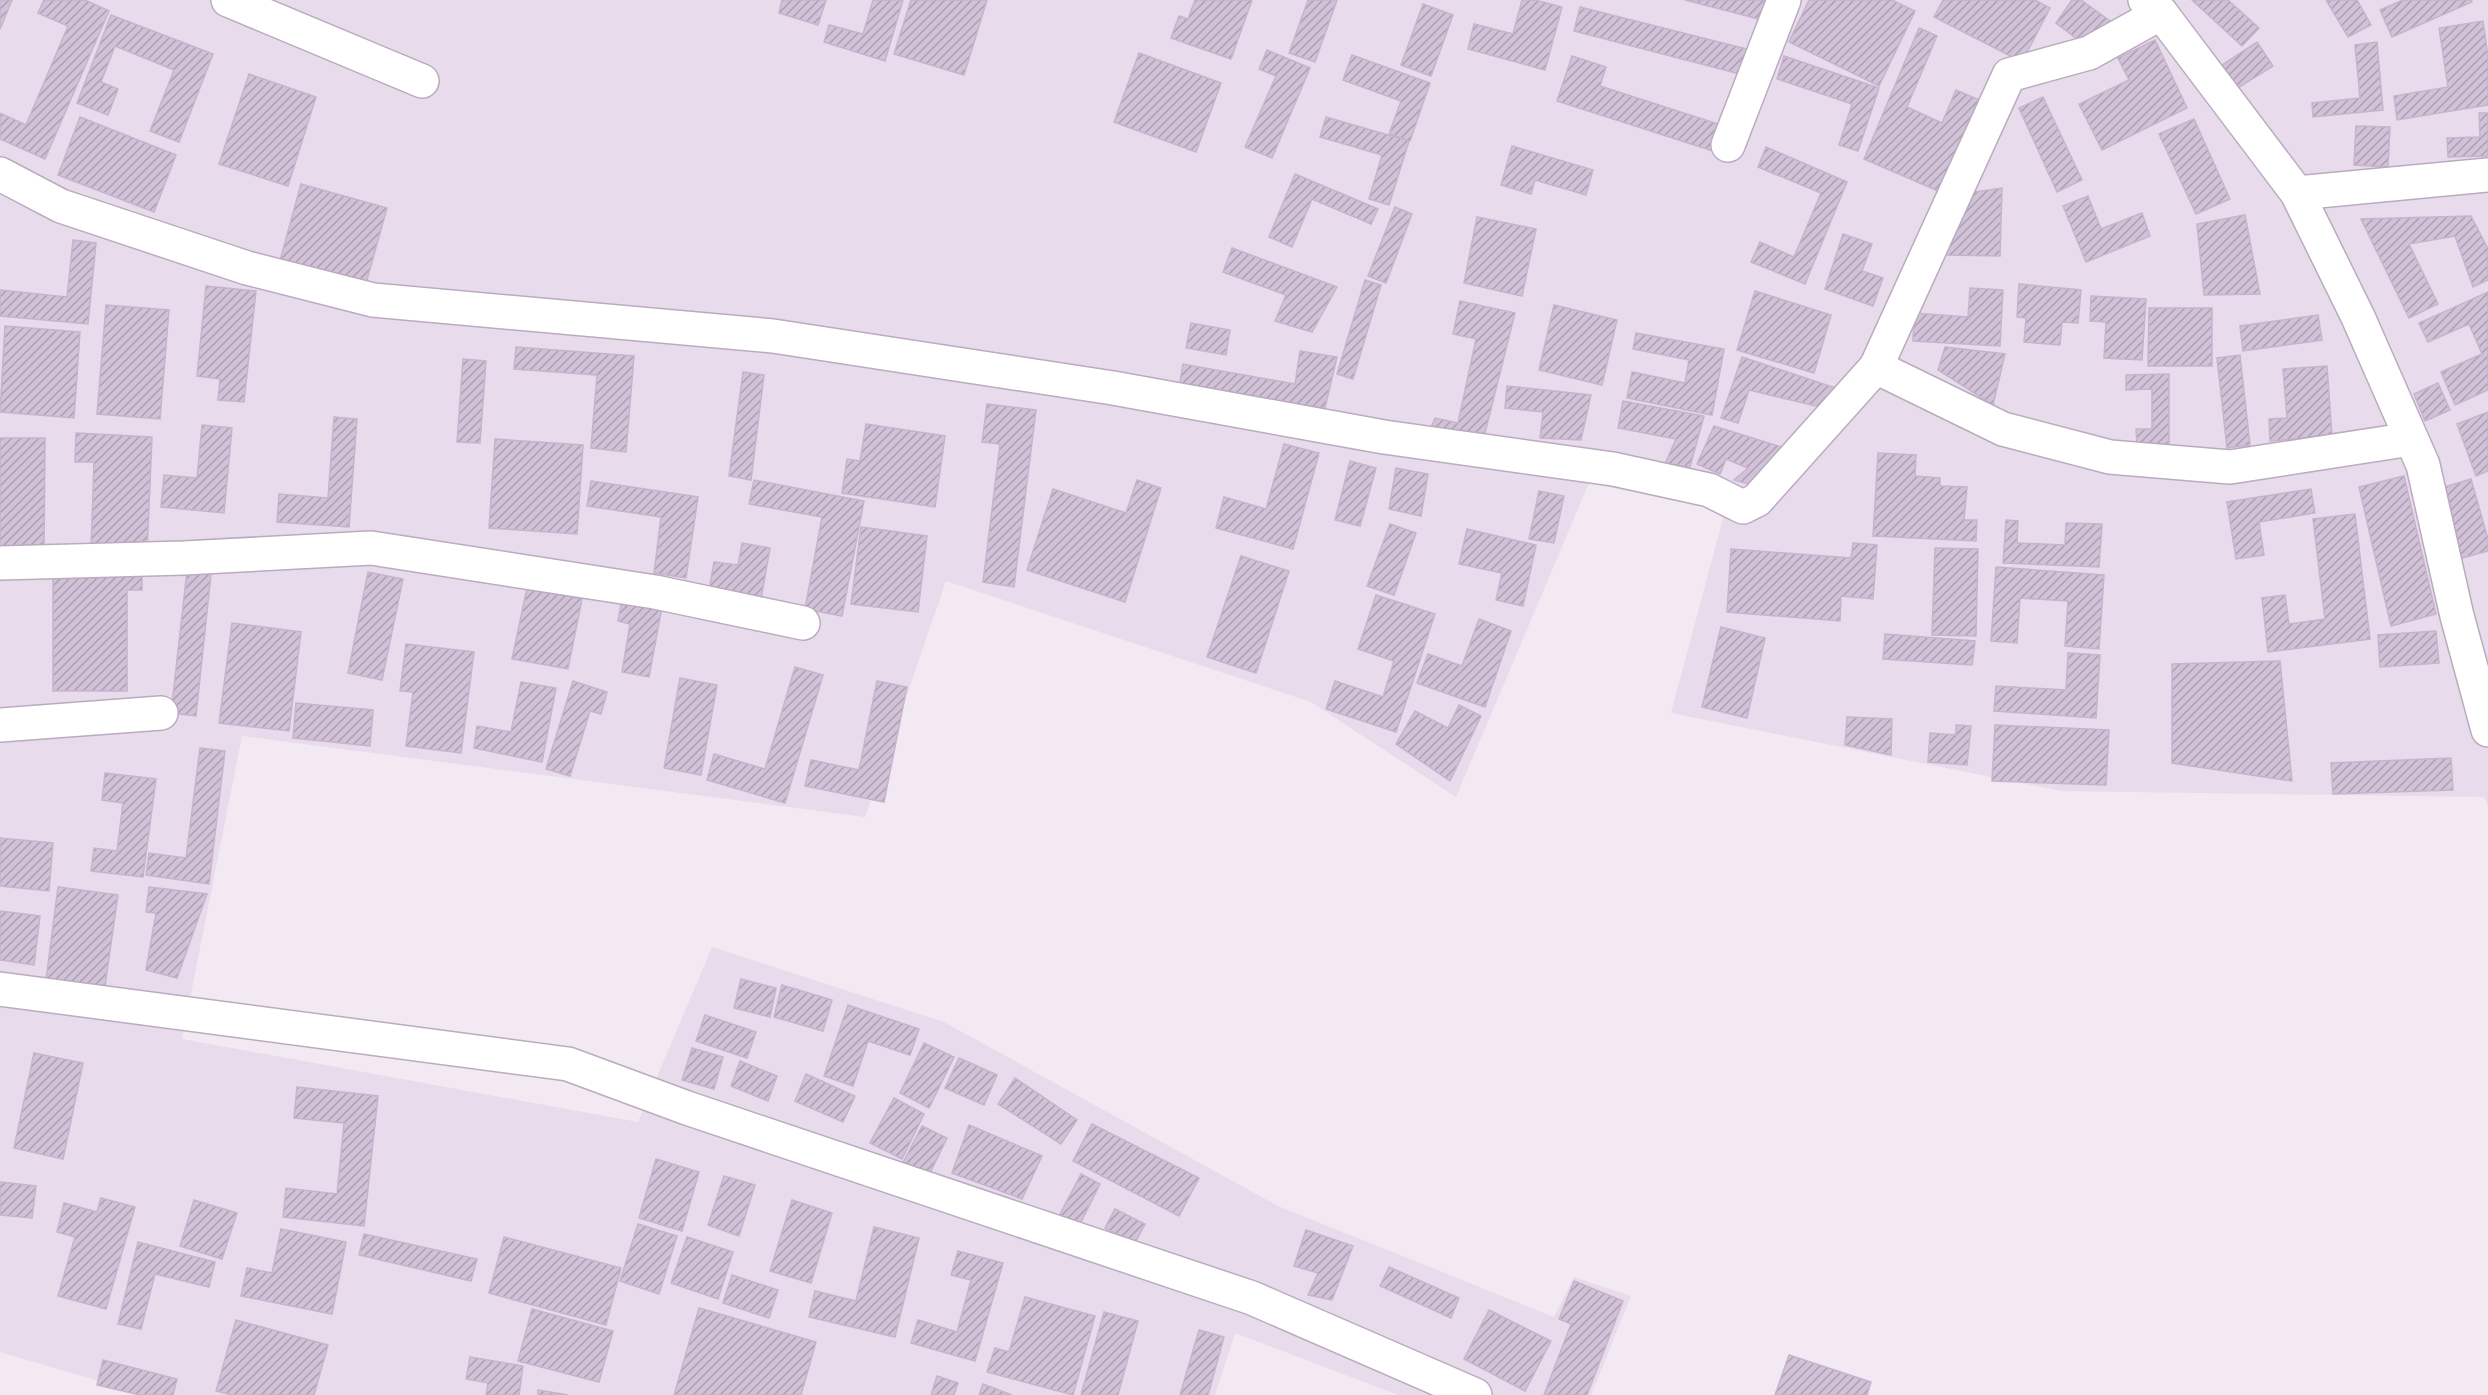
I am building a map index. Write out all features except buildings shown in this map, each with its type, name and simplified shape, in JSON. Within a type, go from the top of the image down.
[{"type":"street","points":[[228,0],[422,81]]},
{"type":"street","points":[[1728,146],[1784,0]]},
{"type":"street","points":[[0,174],[61,206],[247,268],[373,300],[773,336],[1113,387],[1384,437],[1612,469],[1709,490],[1743,507],[1757,500],[1876,367],[2009,75],[2089,53],[2153,7],[2296,193],[2358,317],[2423,465],[2457,616],[2488,730]]},
{"type":"street","points":[[2296,193],[2488,175]]},
{"type":"street","points":[[1876,367],[2003,429],[2110,456],[2230,467],[2410,439]]},
{"type":"street","points":[[0,563],[184,558],[371,548],[655,592],[804,623]]},
{"type":"street","points":[[0,725],[161,713]]},
{"type":"street","points":[[1,996],[568,1064],[687,1108],[1252,1298],[1475,1395]]},
{"type":"shaded area","points":[[0,0],[2488,0],[2488,806],[2484,797],[2062,791],[1671,713],[1725,511],[1589,483],[1456,797],[1311,702],[946,581],[865,817],[242,736],[182,1039],[638,1122],[712,947],[944,1022],[1278,1206],[1554,1317],[1574,1277],[1631,1296],[1591,1395],[1398,1395],[1235,1333],[1215,1395],[147,1395],[0,1352]]}]
